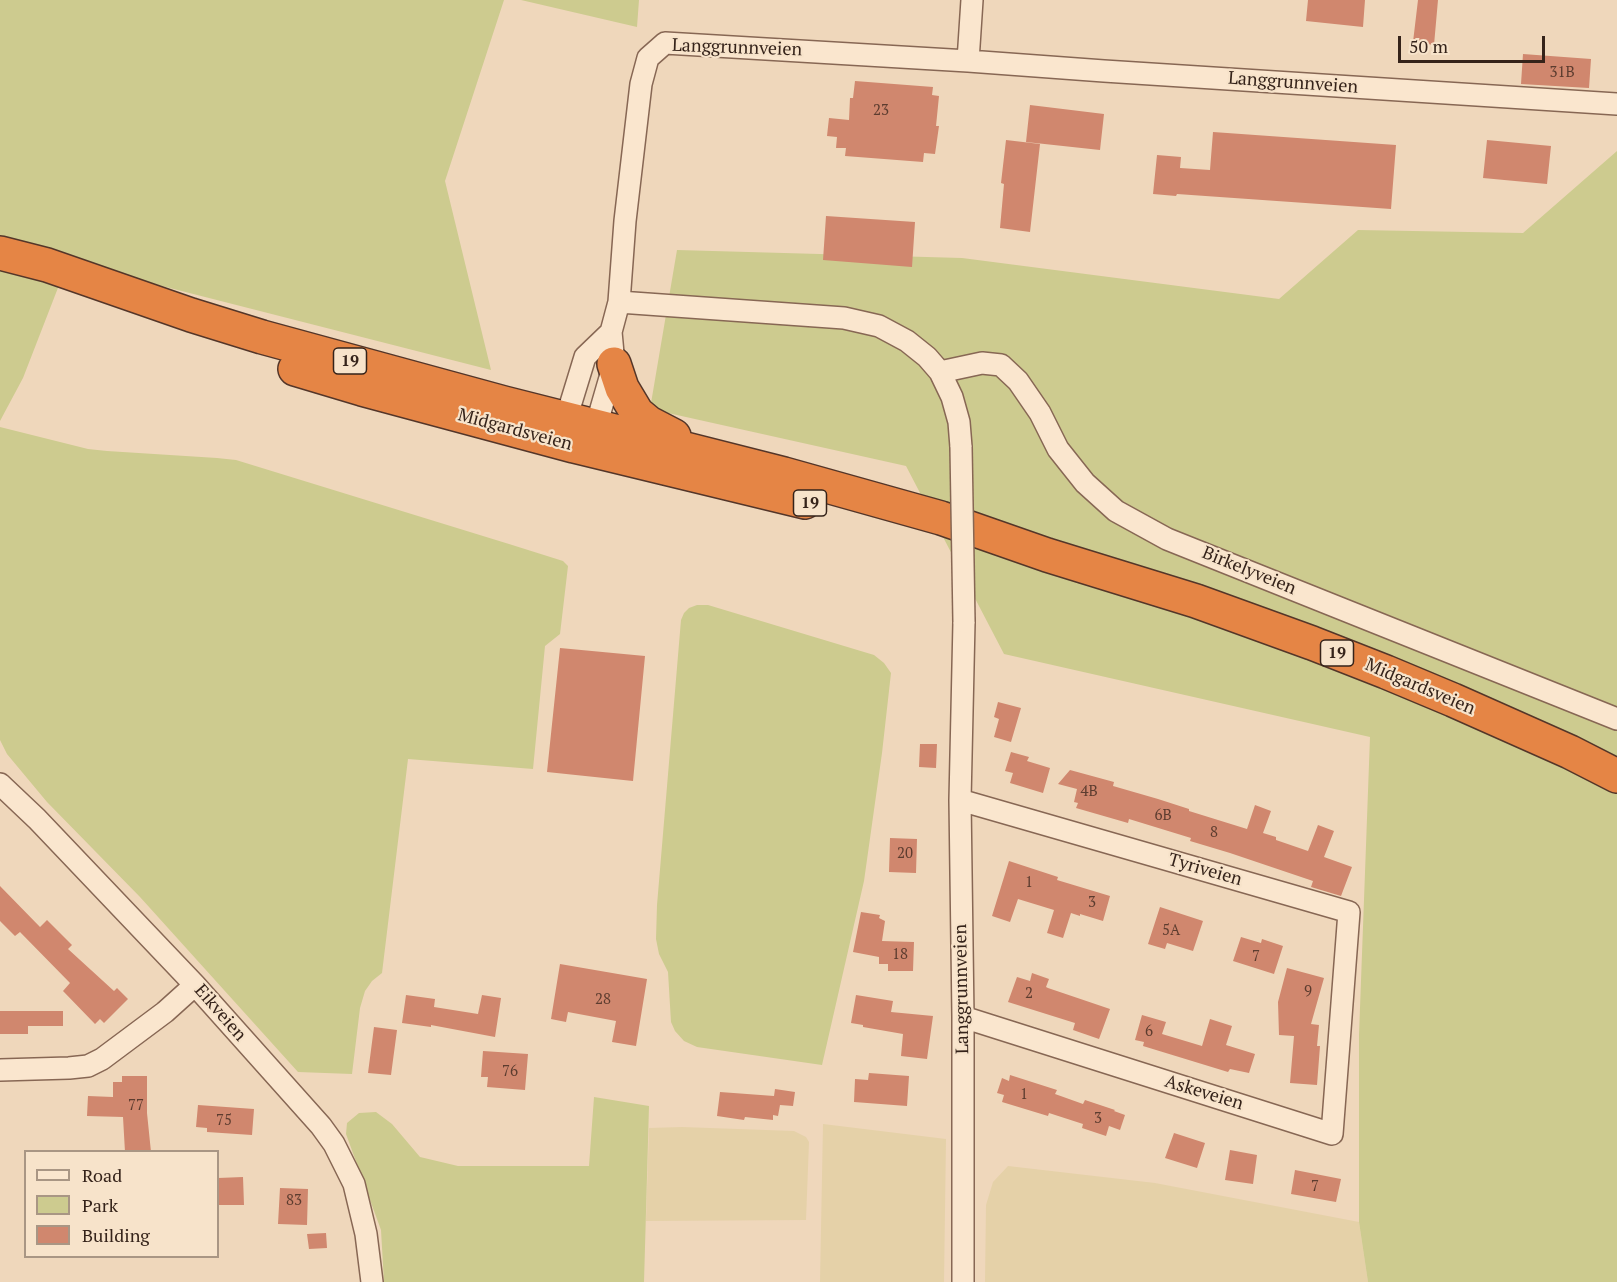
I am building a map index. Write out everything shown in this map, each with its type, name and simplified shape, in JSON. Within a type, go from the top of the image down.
[{"type":"highway","name":"Midgardsveien","points":[[0,254],[41,278],[171,328],[262,359],[362,389],[705,453],[941,518],[1047,555],[1197,601],[1386,672],[1570,752],[1617,776]]},
{"type":"highway","name":"19","points":[[614,364],[622,388],[638,413],[649,423],[705,453]]},
{"type":"highway","name":"Midgardsveien","points":[[579,431],[940,536],[1047,555]]},
{"type":"street","points":[[968,60],[972,0]]},
{"type":"street","name":"Langgrunnveien","points":[[579,431],[614,364],[611,332],[619,302],[625,221],[641,84],[648,58],[665,43],[968,60],[1617,104]]},
{"type":"street","points":[[619,302],[844,318],[879,326],[907,341],[927,357],[940,372]]},
{"type":"street","points":[[579,431],[585,357],[611,332]]},
{"type":"street","name":"Birkelyveien","points":[[940,372],[982,363],[1000,365],[1018,381],[1040,413],[1058,449],[1085,483],[1116,511],[1167,539],[1617,719]]},
{"type":"street","name":"Langgrunnveien","points":[[940,372],[959,422],[961,447],[964,622],[960,800],[963,1282]]},
{"type":"street","name":"Eikveien","points":[[0,784],[37,819],[195,985],[321,1126],[334,1144],[354,1184],[366,1234],[372,1282]]},
{"type":"street","name":"Tyriveien","points":[[960,800],[1349,912],[1341,1016]]},
{"type":"street","points":[[0,1070],[88,1066],[102,1059],[165,1012],[195,985]]},
{"type":"street","name":"Askeveien","points":[[963,1017],[1332,1134],[1341,1016]]},
{"type":"shaded area","points":[[823,1124],[946,1139],[944,1282],[820,1282]]},
{"type":"shaded area","points":[[649,1128],[794,1131],[806,1137],[809,1142],[806,1220],[646,1221]]},
{"type":"shaded area","points":[[1008,1166],[1155,1183],[1359,1222],[1368,1282],[985,1282],[986,1205],[993,1182]]},
{"type":"green space","points":[[0,0],[504,0],[445,181],[491,370],[68,262],[23,378],[0,421]]},
{"type":"green space","points":[[521,0],[639,0],[637,27]]},
{"type":"green space","points":[[1617,151],[1617,1282],[1368,1282],[1359,1222],[1359,1035],[1370,737],[1004,654],[906,466],[650,409],[677,250],[962,258],[1279,299],[1358,230],[1523,233]]},
{"type":"green space","points":[[0,427],[88,449],[236,460],[563,561],[568,566],[560,634],[545,646],[533,769],[408,759],[382,973],[365,991],[360,1008],[352,1074],[298,1072],[140,897],[47,802],[7,754],[0,740]]},
{"type":"green space","points":[[708,605],[874,655],[891,673],[864,881],[822,1065],[697,1047],[684,1041],[671,1022],[668,972],[659,954],[656,939],[657,905],[681,620],[689,608]]},
{"type":"green space","points":[[594,1097],[649,1106],[644,1282],[384,1282],[381,1230],[346,1134],[347,1123],[359,1113],[376,1112],[392,1124],[420,1157],[458,1166],[589,1166]]},
{"type":"building","points":[[1308,0],[1365,0],[1363,27],[1306,21]]},
{"type":"building","points":[[1418,0],[1438,0],[1434,45],[1413,42]]},
{"type":"building","points":[[1523,54],[1591,59],[1589,88],[1521,84]]},
{"type":"building","points":[[855,81],[933,87],[932,95],[939,96],[936,126],[939,126],[935,154],[924,153],[923,162],[845,156],[846,148],[836,148],[837,137],[827,136],[829,118],[849,120],[850,98],[853,98]]},
{"type":"building","points":[[1030,105],[1104,114],[1100,150],[1026,142]]},
{"type":"building","points":[[1213,132],[1396,145],[1391,209],[1153,194],[1157,155],[1181,157],[1180,168],[1210,170]]},
{"type":"building","points":[[1006,140],[1040,144],[1030,232],[1000,228],[1004,184],[1001,183]]},
{"type":"building","points":[[1487,140],[1551,146],[1547,184],[1483,178]]},
{"type":"building","points":[[826,216],[915,222],[912,267],[823,260]]},
{"type":"building","points":[[560,648],[645,656],[633,781],[547,772]]},
{"type":"building","points":[[998,702],[1021,708],[1011,742],[994,737],[999,719],[994,717]]},
{"type":"building","points":[[920,744],[937,744],[936,768],[919,767]]},
{"type":"building","points":[[1011,752],[1029,757],[1027,761],[1050,768],[1043,793],[1010,783],[1013,773],[1005,771]]},
{"type":"building","points":[[1070,770],[1114,782],[1113,786],[1247,829],[1255,805],[1271,811],[1263,833],[1308,851],[1318,825],[1334,831],[1324,857],[1352,867],[1341,896],[1311,887],[1313,881],[1190,841],[1191,838],[1129,819],[1128,823],[1076,808],[1078,803],[1074,802],[1077,789],[1058,784]]},
{"type":"building","points":[[890,838],[917,839],[916,873],[889,872]]},
{"type":"building","points":[[1009,861],[1058,877],[1057,880],[1110,896],[1103,921],[1071,913],[1063,938],[1047,933],[1054,910],[1018,899],[1010,922],[992,916]]},
{"type":"building","points":[[0,886],[40,927],[47,920],[72,945],[68,949],[114,991],[117,988],[128,999],[104,1023],[100,1019],[95,1024],[63,991],[70,983],[20,932],[15,936],[0,921]]},
{"type":"building","points":[[1160,907],[1203,921],[1193,951],[1167,943],[1165,949],[1148,944]]},
{"type":"building","points":[[861,912],[880,915],[879,918],[885,921],[882,941],[914,942],[913,971],[888,971],[888,964],[879,964],[879,957],[853,952]]},
{"type":"building","points":[[1241,937],[1261,943],[1262,939],[1283,946],[1274,974],[1233,961]]},
{"type":"building","points":[[560,964],[647,979],[636,1046],[612,1042],[616,1021],[568,1012],[566,1022],[551,1019]]},
{"type":"building","points":[[1287,968],[1324,978],[1311,1024],[1319,1025],[1317,1085],[1290,1083],[1294,1036],[1279,1035],[1278,1002]]},
{"type":"building","points":[[1032,973],[1049,979],[1046,987],[1048,988],[1110,1009],[1099,1039],[1073,1030],[1075,1023],[1008,1002],[1017,977],[1030,981]]},
{"type":"building","points":[[406,995],[435,999],[434,1007],[478,1014],[482,995],[501,998],[495,1037],[431,1025],[431,1027],[402,1023]]},
{"type":"building","points":[[856,995],[893,1001],[891,1012],[933,1016],[927,1059],[901,1056],[903,1034],[851,1023]]},
{"type":"building","points":[[0,1011],[63,1011],[63,1026],[28,1026],[28,1034],[0,1034]]},
{"type":"building","points":[[1142,1015],[1166,1022],[1162,1034],[1202,1046],[1210,1019],[1232,1026],[1226,1045],[1255,1054],[1249,1073],[1230,1069],[1228,1072],[1143,1046],[1144,1042],[1135,1040]]},
{"type":"building","points":[[374,1027],[397,1030],[391,1075],[368,1073]]},
{"type":"building","points":[[483,1051],[528,1054],[525,1090],[487,1087],[488,1077],[481,1077]]},
{"type":"building","points":[[869,1073],[909,1076],[907,1106],[854,1102],[855,1079],[868,1080]]},
{"type":"building","points":[[1010,1075],[1057,1090],[1055,1094],[1083,1104],[1085,1100],[1125,1115],[1120,1130],[1109,1126],[1106,1136],[1082,1128],[1083,1124],[1002,1102],[1004,1095],[997,1093],[1002,1078],[1009,1081]]},
{"type":"building","points":[[122,1076],[147,1076],[147,1113],[151,1150],[125,1150],[123,1117],[87,1116],[88,1096],[113,1097],[113,1082],[122,1082]]},
{"type":"building","points":[[775,1089],[795,1092],[793,1106],[780,1105],[778,1116],[773,1115],[773,1120],[745,1117],[744,1120],[717,1116],[720,1092],[774,1096]]},
{"type":"building","points":[[198,1105],[254,1109],[252,1135],[207,1132],[207,1128],[196,1127]]},
{"type":"building","points":[[1174,1133],[1205,1143],[1197,1168],[1165,1158]]},
{"type":"building","points":[[1230,1150],[1257,1155],[1253,1184],[1225,1180]]},
{"type":"building","points":[[1295,1170],[1341,1179],[1336,1202],[1291,1194]]},
{"type":"building","points":[[243,1177],[244,1205],[219,1205],[219,1178]]},
{"type":"building","points":[[280,1188],[308,1189],[307,1225],[278,1224]]},
{"type":"building","points":[[326,1233],[327,1248],[309,1249],[307,1234]]}]
